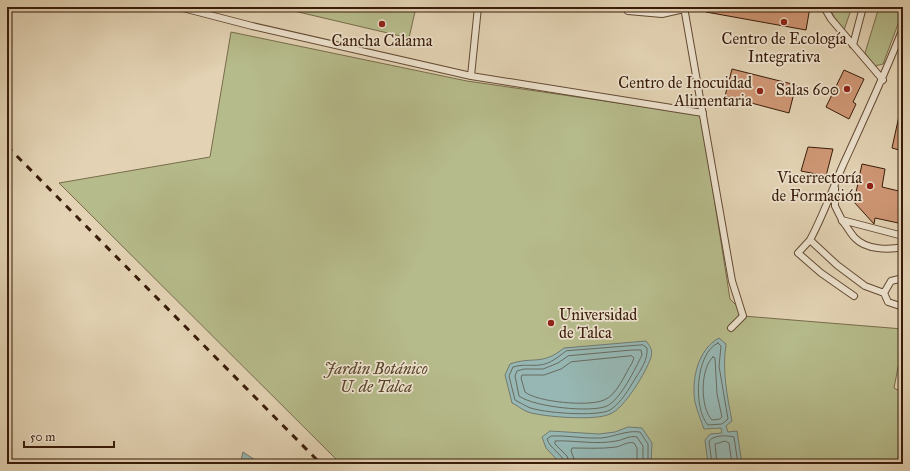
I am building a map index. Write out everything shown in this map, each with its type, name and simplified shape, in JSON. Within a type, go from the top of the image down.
[{"type":"lane","points":[[179,7],[252,26],[471,76],[703,113]]},
{"type":"lane","points":[[471,76],[478,7]]},
{"type":"lane","points":[[824,7],[831,19],[883,80]]},
{"type":"lane","points":[[853,45],[863,7]]},
{"type":"lane","points":[[628,10],[662,14],[684,8],[732,281],[743,316],[731,328]]},
{"type":"lane","points":[[854,296],[821,273],[798,253],[810,240],[823,217],[835,183],[883,80],[903,28]]},
{"type":"lane","points":[[835,183],[835,206],[842,220],[856,239],[863,244],[886,249],[903,247]]},
{"type":"lane","points":[[842,220],[903,236]]},
{"type":"lane","points":[[810,240],[837,265],[865,286],[884,293],[888,302],[903,307]]},
{"type":"lane","points":[[884,293],[891,281],[903,278]]},
{"type":"green space","name":"Cancha Calama","points":[[295,7],[416,7],[409,38],[294,11]]},
{"type":"green space","points":[[829,7],[852,7],[844,30],[834,17]]},
{"type":"green space","points":[[879,7],[903,7],[903,11],[883,64],[875,66],[865,53]]},
{"type":"green space","name":"Universidad de Talca","points":[[231,32],[467,81],[701,115],[730,299],[742,311],[743,316],[903,329],[903,342],[894,388],[903,393],[903,464],[341,464],[59,183],[210,157]]},
{"type":"water","points":[[719,338],[726,344],[725,373],[732,421],[726,426],[728,432],[737,431],[742,464],[708,464],[705,440],[710,434],[722,433],[721,428],[704,429],[695,402],[695,375],[701,357],[712,343]]},
{"type":"water","points":[[646,341],[652,352],[649,363],[634,389],[622,405],[610,414],[593,417],[569,418],[535,414],[528,412],[512,403],[505,375],[510,364],[550,357],[564,348]]},
{"type":"water","points":[[628,427],[642,428],[652,443],[651,464],[561,464],[546,448],[542,437],[550,431],[599,434],[615,432]]},
{"type":"water","points":[[243,452],[261,464],[240,464]]},
{"type":"building","name":"Centro de Ecología Integrativa","points":[[706,7],[810,7],[806,30],[706,12]]},
{"type":"building","name":"Centro de Inocuidad Alimentaria","points":[[732,69],[796,85],[789,113],[725,96]]},
{"type":"building","name":"Salas 600","points":[[844,70],[864,79],[853,102],[856,104],[849,119],[826,107]]},
{"type":"building","points":[[899,116],[903,116],[903,151],[892,148]]},
{"type":"building","points":[[808,147],[833,149],[826,176],[801,171]]},
{"type":"building","points":[[862,164],[885,169],[882,187],[903,192],[903,224],[875,218],[874,224],[854,202]]},
{"type":"railway","points":[[7,146],[321,464]]},
{"type":"place","name":"Centro de Ecología Integrativa","points":[[784,22]]},
{"type":"place","name":"Cancha Calama","points":[[382,24]]},
{"type":"place","name":"Salas 600","points":[[847,89]]},
{"type":"place","name":"Centro de Inocuidad Alimentaria","points":[[760,91]]},
{"type":"place","name":"Vicerrectoría de Formación","points":[[870,186]]},
{"type":"place","name":"Universidad de Talca","points":[[551,323]]},
{"type":"park label","name":"Jardin Botánico U. de Talca","points":[[376,377]]}]
